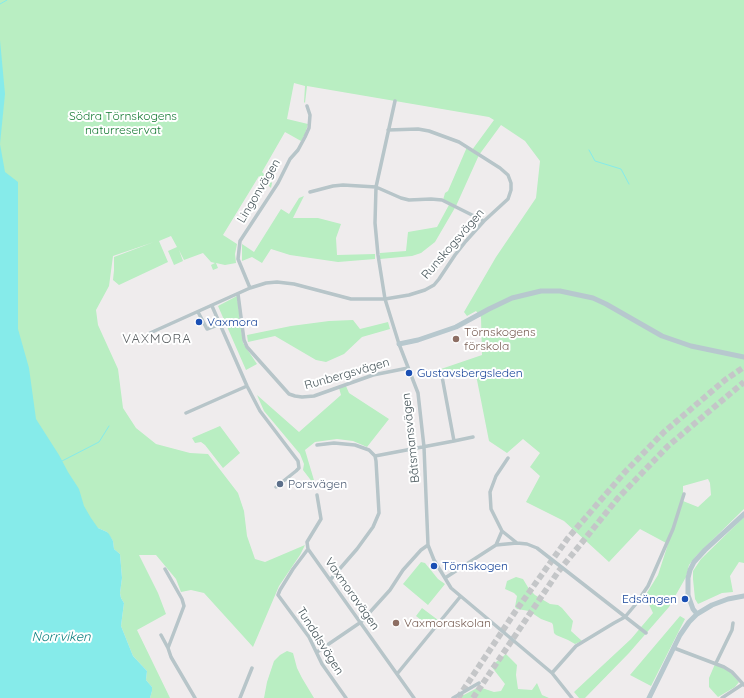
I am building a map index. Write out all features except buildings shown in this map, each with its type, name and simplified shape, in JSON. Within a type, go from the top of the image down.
[{"type":"street","name":"Båtsmansvägen","points":[[395,100],[376,187],[375,223],[378,255],[385,299],[399,344],[418,393],[424,447],[428,545],[434,560],[451,588],[552,673],[572,698]]},
{"type":"street","name":"Lingonvägen","points":[[250,288],[238,259],[240,241],[278,184],[290,159],[298,150],[305,137],[309,128],[310,115],[307,106]]},
{"type":"street","name":"Runskogsvägen","points":[[212,306],[266,282],[294,284],[350,299],[385,299],[409,295],[425,290],[434,285],[462,245],[484,221],[508,199],[512,186],[508,175],[495,165],[453,140],[424,130],[388,130]]},
{"type":"street","points":[[310,192],[342,185],[376,187],[401,198],[410,200],[442,200],[484,221]]},
{"type":"street","points":[[399,344],[418,340],[456,327],[512,298],[541,292],[560,291],[593,298],[662,336],[691,346],[744,357]]},
{"type":"street","name":"Runbergsvägen","points":[[238,294],[244,340],[247,347],[290,394],[302,398],[314,396],[373,375],[408,368]]},
{"type":"street","points":[[150,333],[212,306],[247,386],[260,411],[298,461],[299,464],[296,471],[276,487]]},
{"type":"street","points":[[198,312],[207,329],[220,324]]},
{"type":"street","points":[[441,371],[454,441]]},
{"type":"street","points":[[186,413],[247,386]]},
{"type":"street","points":[[375,456],[473,437]]},
{"type":"street","points":[[317,445],[330,443],[355,445],[369,450],[375,456],[379,513],[373,527],[359,547],[330,580]]},
{"type":"street","points":[[508,458],[496,476],[490,492],[491,509],[502,532],[518,543]]},
{"type":"street","points":[[552,673],[576,646],[625,617],[648,586],[673,529],[684,494]]},
{"type":"street","points":[[308,549],[307,542],[321,519],[317,496]]},
{"type":"street","points":[[697,614],[693,610],[688,595],[688,578],[690,570],[694,562],[705,550],[744,514]]},
{"type":"street","points":[[496,545],[502,532]]},
{"type":"street","points":[[445,578],[496,545],[518,543],[527,544],[537,548],[646,633]]},
{"type":"street","points":[[316,652],[361,622],[390,590],[421,550],[428,545]]},
{"type":"street","name":"Vaxmoravägen","points":[[308,549],[414,698]]},
{"type":"street","name":"Tundalsvägen","points":[[308,549],[293,569],[278,595],[309,637],[331,678],[346,698]]},
{"type":"street","points":[[165,569],[182,599],[184,606],[168,648]]},
{"type":"street","points":[[397,674],[460,596]]},
{"type":"street","points":[[649,698],[684,629],[697,614],[712,605],[728,599],[744,596]]},
{"type":"street","points":[[716,663],[732,630],[733,623]]},
{"type":"street","points":[[161,635],[171,657],[195,698]]},
{"type":"street","points":[[674,648],[716,663],[732,672],[744,685],[722,698]]},
{"type":"street","points":[[240,698],[252,668]]},
{"type":"street","points":[[453,698],[479,683]]},
{"type":"green space","name":"Södra Törnskogens naturreservat","points":[[0,0],[744,0],[744,509],[697,555],[689,565],[686,577],[669,607],[629,653],[585,698],[579,698],[574,692],[631,639],[653,613],[645,596],[658,575],[668,544],[640,529],[609,562],[564,521],[526,502],[540,476],[530,467],[540,453],[523,439],[507,453],[489,441],[477,380],[474,374],[444,375],[441,369],[482,355],[481,317],[476,311],[467,316],[464,312],[496,257],[536,198],[540,161],[525,141],[501,125],[479,155],[456,206],[435,242],[421,253],[412,256],[380,259],[380,253],[406,251],[408,232],[437,227],[450,203],[443,200],[445,193],[448,191],[467,147],[472,150],[494,120],[489,117],[307,86],[305,103],[305,86],[294,83],[287,119],[308,124],[305,134],[301,141],[285,132],[262,172],[272,183],[271,188],[259,176],[223,235],[237,244],[235,254],[236,263],[225,265],[216,263],[218,268],[213,270],[211,265],[215,263],[211,262],[203,253],[184,260],[179,250],[183,261],[174,265],[168,251],[177,247],[171,236],[159,241],[168,262],[119,285],[113,280],[114,257],[154,242],[113,256],[109,286],[96,310],[98,325],[118,369],[123,408],[136,428],[156,444],[190,453],[208,454],[238,493],[244,511],[247,536],[255,559],[265,562],[305,545],[279,586],[253,647],[204,593],[191,590],[181,592],[176,579],[156,555],[139,555],[158,593],[166,614],[137,630],[170,698],[150,698],[152,687],[146,680],[147,671],[133,656],[121,626],[124,603],[120,593],[122,578],[120,554],[114,549],[113,541],[107,532],[98,528],[70,528],[0,343]],"holes":[[[708,479],[710,483],[711,495],[698,507],[683,501],[683,486]]]},
{"type":"green space","points":[[304,196],[293,218],[318,218],[341,224],[336,238],[337,255],[375,254],[375,259],[338,262],[290,255],[271,249],[262,263],[252,257],[242,261],[242,244],[254,252],[281,209],[289,214],[299,198]]},
{"type":"green space","points":[[237,296],[243,343],[257,364],[246,370],[218,306]]},
{"type":"green space","points":[[353,320],[360,329],[388,322],[390,329],[362,337],[344,354],[326,362],[316,360],[275,336],[248,342],[247,335],[291,326],[329,321]]},
{"type":"green space","points":[[346,386],[349,393],[389,419],[367,447],[353,441],[337,439],[315,442],[305,450],[316,487],[303,470],[304,464],[300,454],[264,411],[257,395],[299,432],[341,395],[339,388]]},
{"type":"green space","points":[[220,426],[240,453],[223,468],[205,445],[201,442],[195,443],[192,438]]},
{"type":"green space","points":[[744,517],[744,563],[739,562],[730,576],[733,592],[722,593],[698,604],[695,599],[693,571],[701,559]]},
{"type":"green space","points":[[421,562],[425,563],[438,579],[445,584],[428,605],[403,584]]},
{"type":"green space","points":[[516,577],[523,579],[535,595],[550,604],[558,605],[562,608],[573,621],[571,631],[582,641],[575,644],[556,635],[554,633],[552,623],[541,619],[529,611],[517,609],[515,607],[517,596],[505,589],[507,581]]},
{"type":"green space","points":[[422,608],[438,620],[431,628],[416,616]]},
{"type":"green space","points":[[680,616],[685,619],[651,686],[630,675]]},
{"type":"green space","points":[[287,651],[293,653],[297,668],[314,698],[264,698],[267,682],[274,661]]},
{"type":"green space","points":[[506,654],[517,665],[516,675],[518,689],[532,690],[537,683],[542,695],[549,698],[458,698],[479,687],[494,692],[501,691],[505,684],[491,666]]},
{"type":"green space","points":[[715,664],[729,671],[739,682],[735,687],[718,697],[709,687],[709,678]]},
{"type":"water","points":[[0,40],[5,94],[0,144]]},
{"type":"water","name":"Norrviken","points":[[0,144],[5,172],[18,182],[18,329],[29,368],[36,419],[79,489],[84,506],[91,518],[98,528],[109,534],[113,541],[114,549],[120,554],[122,578],[120,593],[124,603],[121,626],[133,656],[147,671],[146,680],[152,687],[150,698],[0,698]]},
{"type":"waterway","points":[[0,4],[7,0]]},
{"type":"waterway","points":[[589,150],[595,161],[621,169],[629,184]]},
{"type":"waterway","points":[[62,461],[99,442],[109,426]]},
{"type":"tunnel","points":[[458,698],[515,612],[568,538],[625,472],[664,432],[725,380],[744,367]]},
{"type":"tunnel","points":[[473,698],[558,572],[618,498],[668,446],[744,382]]},
{"type":"place","name":"Vaxmora","points":[[199,322]]},
{"type":"place","name":"Törnskogens förskola","points":[[456,339]]},
{"type":"place","name":"Gustavsbergsleden","points":[[409,373]]},
{"type":"place","name":"Porsvägen","points":[[280,484]]},
{"type":"place","name":"Törnskogen","points":[[434,566]]},
{"type":"place","name":"Edsängen","points":[[685,599]]},
{"type":"place","name":"Vaxmoraskolan","points":[[396,623]]},
{"type":"district","name":"VAXMORA","points":[[157,339]]}]
